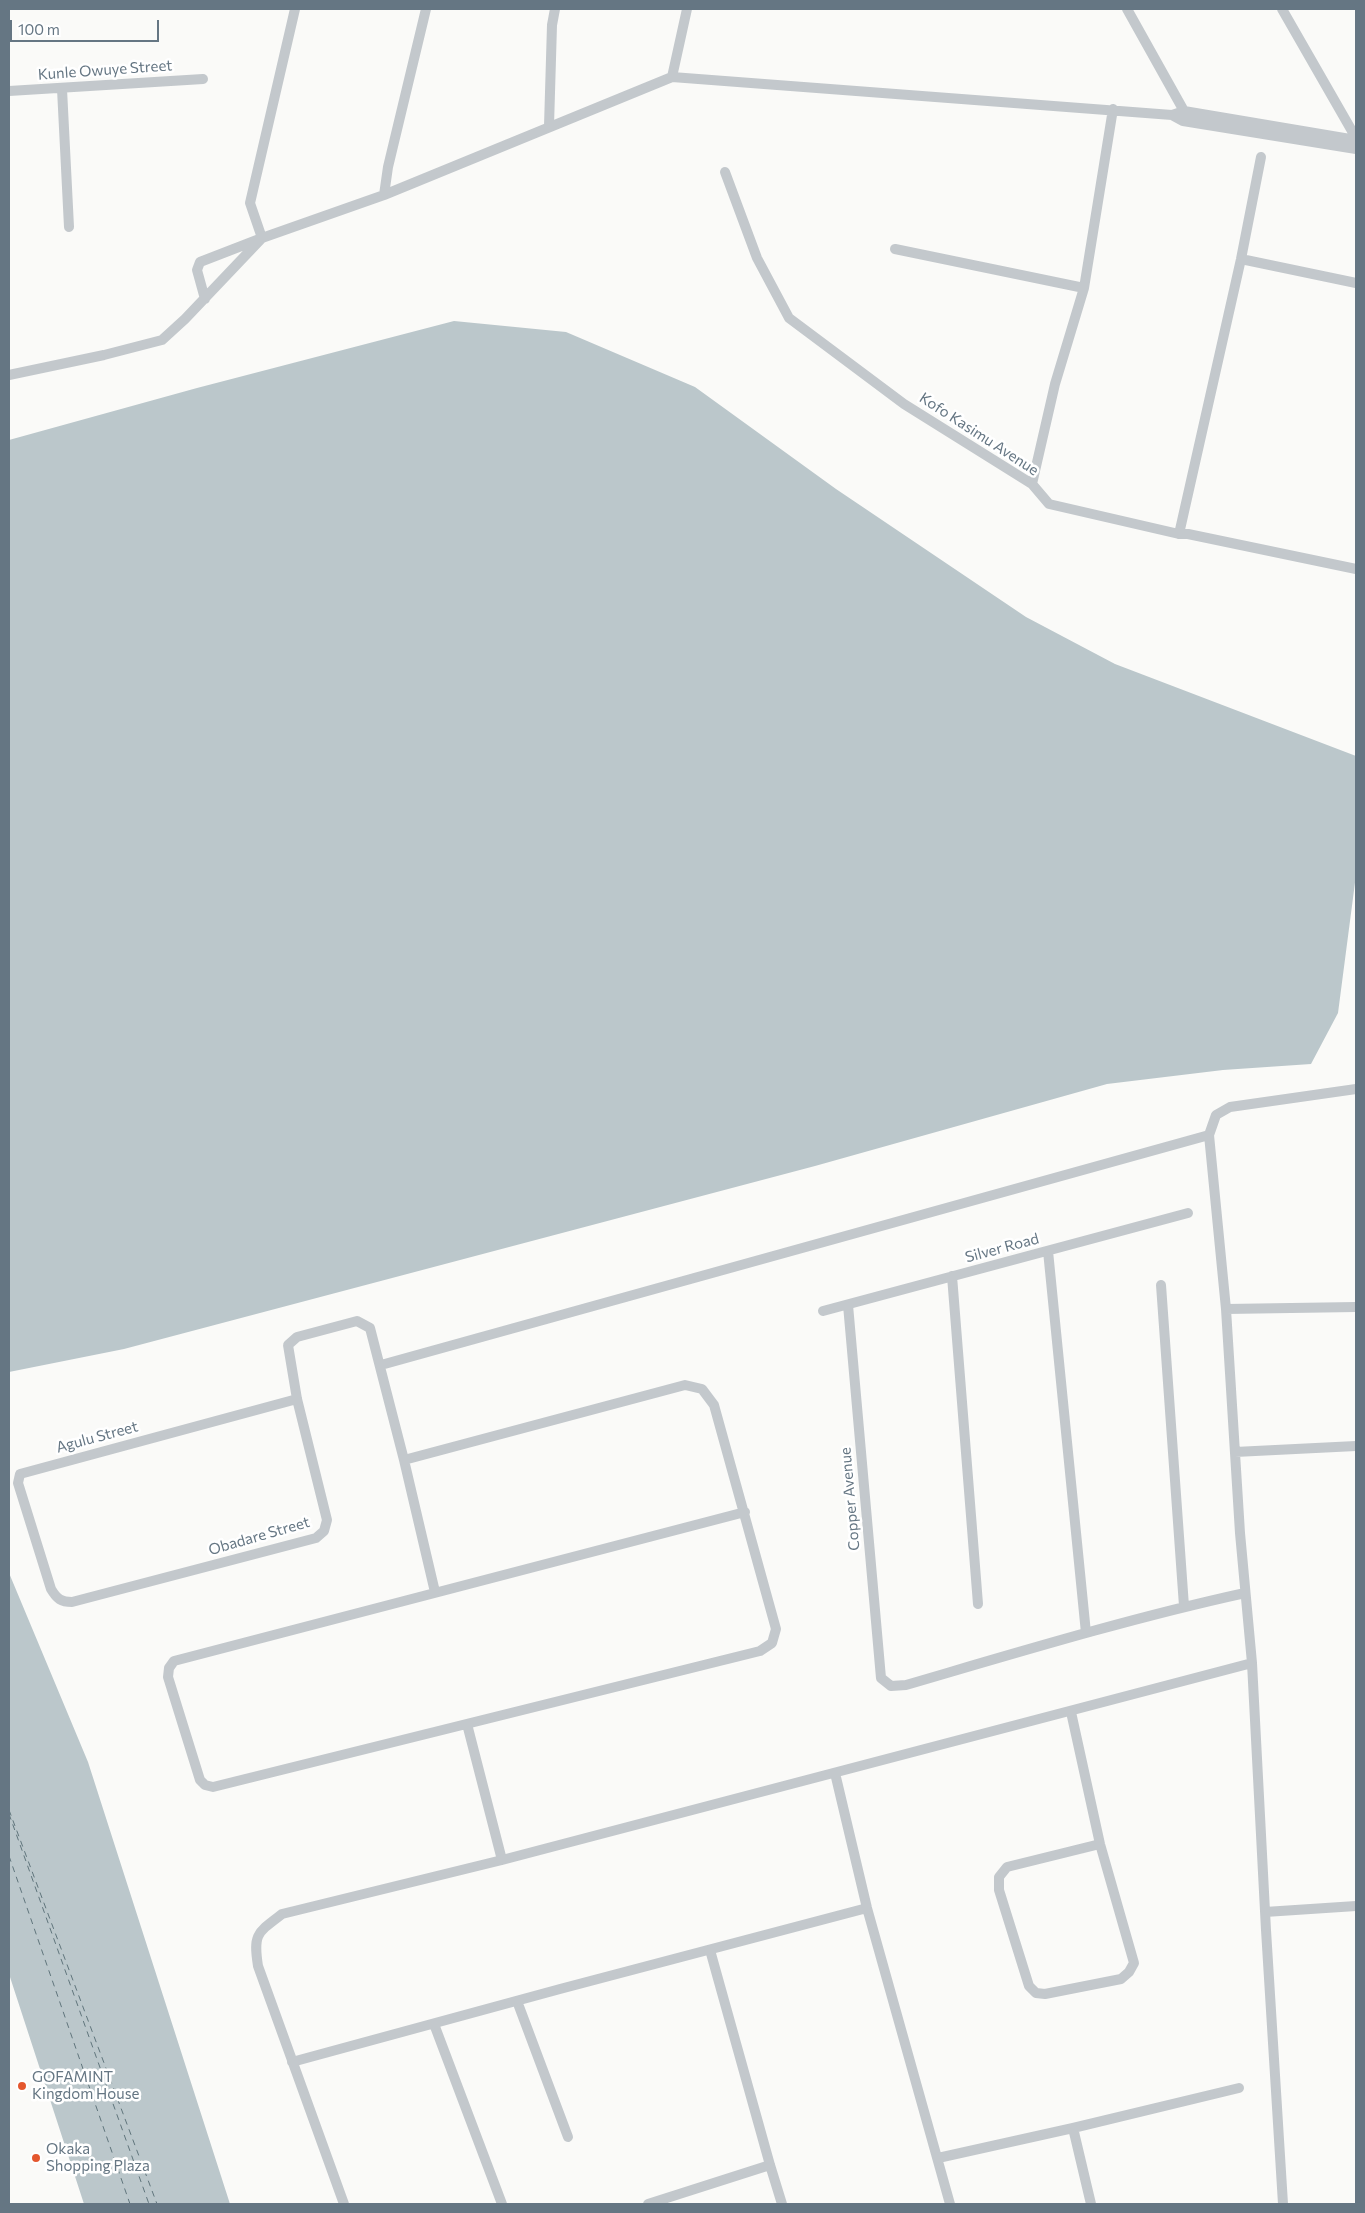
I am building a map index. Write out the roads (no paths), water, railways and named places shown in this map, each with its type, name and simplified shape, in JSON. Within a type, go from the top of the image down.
[{"type":"street","points":[[262,238],[250,203],[295,9]]},
{"type":"street","points":[[384,194],[388,167],[426,9]]},
{"type":"street","points":[[549,126],[552,34],[555,9]]},
{"type":"street","points":[[672,76],[687,9]]},
{"type":"street","points":[[1128,9],[1183,116]]},
{"type":"street","points":[[1282,9],[1356,139]]},
{"type":"street","points":[[205,299],[197,270],[200,262],[384,194],[672,76],[1112,109],[1183,116],[1356,139]]},
{"type":"street","name":"Kunle Owuye Street","points":[[9,91],[203,79]]},
{"type":"street","points":[[62,89],[69,227]]},
{"type":"street","points":[[1032,484],[1055,384],[1084,288],[1112,109]]},
{"type":"street","points":[[1183,116],[1356,148]]},
{"type":"street","points":[[1179,534],[1241,259],[1261,158]]},
{"type":"street","name":"Kofo Kasimu Avenue","points":[[725,172],[757,258],[789,318],[904,404],[1032,484],[1049,504],[1179,534],[1188,534],[1356,569]]},
{"type":"street","points":[[9,375],[104,355],[162,340],[205,299],[262,238]]},
{"type":"street","points":[[895,249],[1084,288]]},
{"type":"street","points":[[1241,259],[1356,283]]},
{"type":"street","points":[[1283,2204],[1252,1664],[1245,1593],[1226,1309],[1209,1135],[1216,1116],[1230,1107],[1356,1089]]},
{"type":"street","points":[[435,1592],[381,1365],[1209,1135]]},
{"type":"street","name":"Silver Road","points":[[824,1311],[1188,1214]]},
{"type":"street","points":[[1048,1251],[1086,1633],[1184,1606],[1245,1593]]},
{"type":"street","points":[[952,1276],[978,1604]]},
{"type":"street","points":[[1161,1285],[1184,1606]]},
{"type":"street","name":"Copper Avenue","points":[[848,1305],[881,1678],[890,1686],[906,1685],[1086,1633]]},
{"type":"street","points":[[1226,1309],[1356,1307]]},
{"type":"street","name":"Obadare Street","points":[[51,1589],[63,1602],[72,1602],[316,1538],[324,1531],[327,1520],[297,1399],[288,1345],[297,1337],[357,1321],[370,1328],[381,1365]]},
{"type":"street","points":[[404,1460],[685,1385],[702,1389],[714,1405],[745,1512],[776,1629],[772,1643],[760,1651],[213,1787],[206,1785],[200,1780],[168,1677],[169,1668],[174,1661],[745,1512]]},
{"type":"street","name":"Agulu Street","points":[[51,1589],[18,1483],[20,1474],[297,1399]]},
{"type":"street","points":[[1235,1452],[1356,1446]]},
{"type":"street","points":[[344,2204],[258,1966],[254,1946],[257,1936],[262,1929],[282,1914],[502,1860],[1252,1664]]},
{"type":"street","points":[[1071,1712],[1100,1844],[1134,1963],[1122,1979],[1045,1994],[1036,1993],[1029,1986],[999,1890],[999,1876],[1007,1867],[1100,1844]]},
{"type":"street","points":[[467,1724],[502,1860]]},
{"type":"street","points":[[835,1773],[867,1908],[950,2204]]},
{"type":"street","points":[[1265,1912],[1356,1906]]},
{"type":"street","points":[[292,2062],[867,1908]]},
{"type":"street","points":[[710,1950],[782,2204]]},
{"type":"street","points":[[517,2001],[568,2138]]},
{"type":"street","points":[[434,2024],[502,2204]]},
{"type":"street","points":[[938,2158],[1239,2088]]},
{"type":"street","points":[[1073,2128],[1091,2204]]},
{"type":"street","points":[[648,2204],[770,2166]]},
{"type":"place","name":"GOFAMINT Kingdom House","points":[[22,2086]]},
{"type":"place","name":"Okaka Shopping Plaza","points":[[36,2158]]}]
